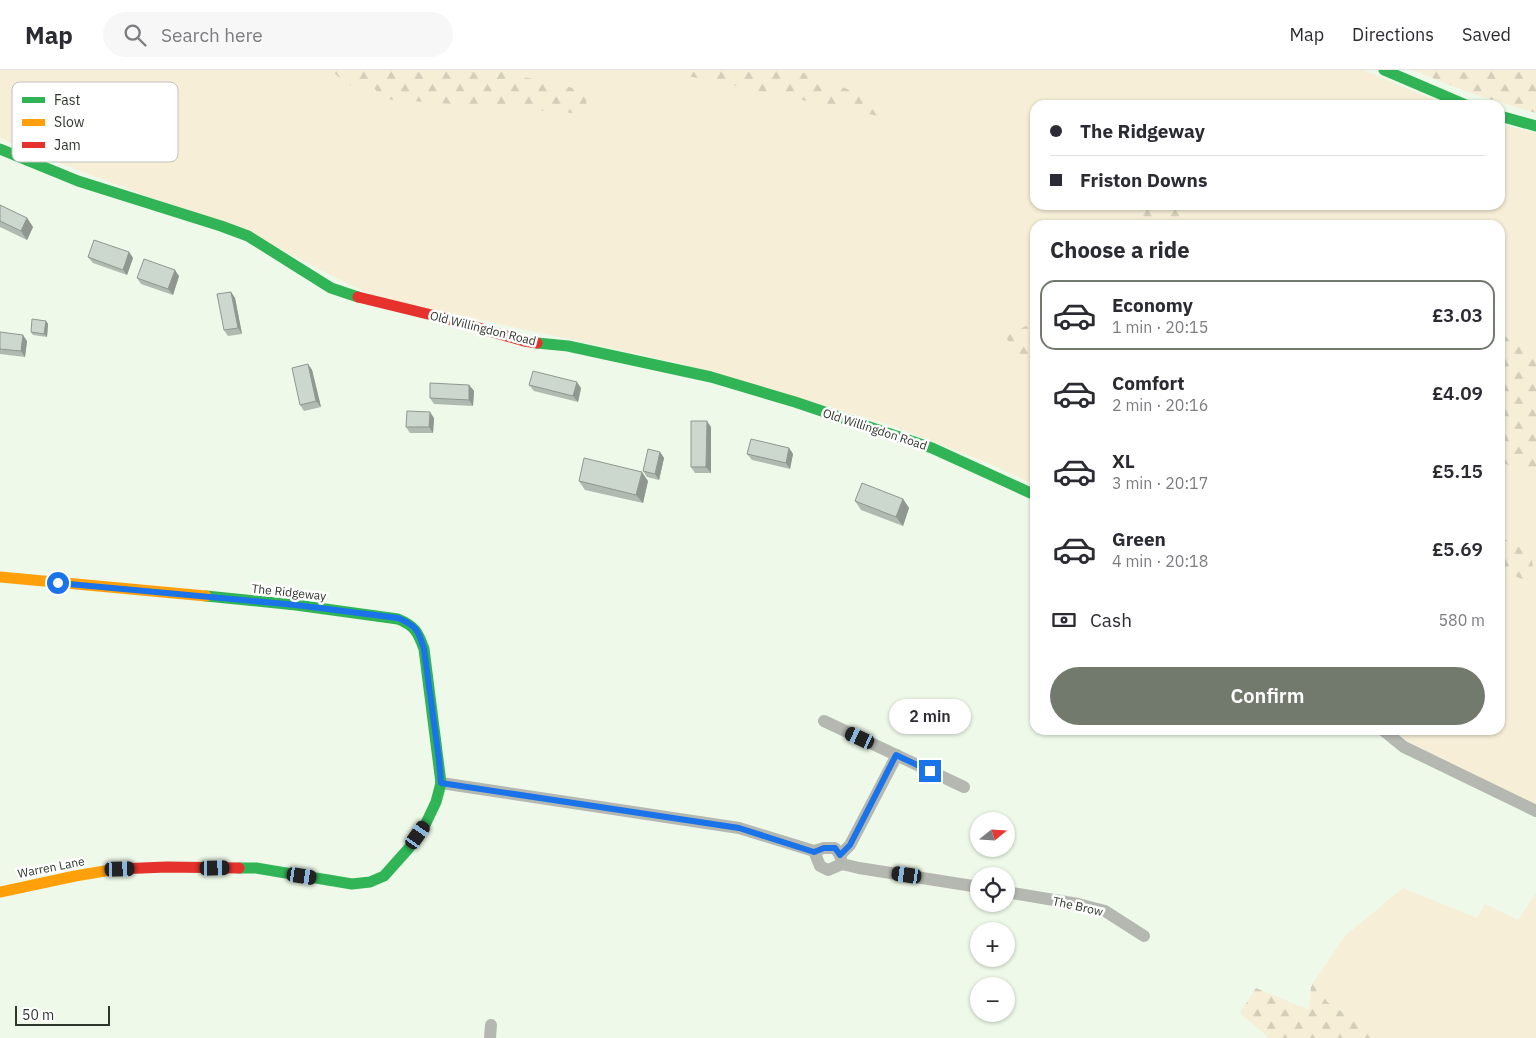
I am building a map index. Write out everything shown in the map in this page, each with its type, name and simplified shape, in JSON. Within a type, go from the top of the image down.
[{"type":"street","points":[[1384,70],[1454,100]]},
{"type":"street","points":[[1505,117],[1536,126]]},
{"type":"street","name":"Old Willingdon Road","points":[[0,149],[12,154]]},
{"type":"street","name":"Old Willingdon Road","points":[[32,162],[78,181],[248,236],[331,288],[369,300],[524,340],[578,348],[670,367],[720,380],[795,402],[932,448],[1030,493]]},
{"type":"street","name":"The Ridgeway","points":[[0,578],[296,605],[398,618],[412,624],[420,633],[424,649],[441,783]]},
{"type":"street","points":[[824,721],[964,787]]},
{"type":"street","points":[[1389,735],[1404,747],[1536,811]]},
{"type":"street","points":[[814,852],[820,866],[828,870],[841,860],[896,755]]},
{"type":"street","points":[[441,783],[739,828],[814,852],[824,848],[835,848],[841,860],[859,868],[970,885]]},
{"type":"street","name":"Warren Lane","points":[[0,892],[75,876],[110,871],[167,868],[256,868],[352,884],[370,882],[384,876],[409,848],[426,823],[436,802],[441,783]]},
{"type":"street","name":"The Brow","points":[[1015,894],[1078,904],[1105,911],[1144,936]]},
{"type":"green space","points":[[0,70],[330,70],[349,85],[375,89],[586,91],[494,70],[1363,70],[1435,100],[1030,100],[1030,210],[1505,210],[1505,125],[1536,133],[1536,353],[1505,337],[1505,220],[1030,220],[1030,324],[1006,337],[1030,365],[1030,483],[990,464],[890,425],[683,364],[380,298],[348,284],[257,237],[57,162],[178,162],[178,82],[12,82],[12,143],[0,138]]},
{"type":"green space","points":[[330,70],[494,70],[586,91],[587,114],[383,99],[375,89],[349,85]]},
{"type":"green space","points":[[677,70],[796,70],[877,100],[883,117],[688,76]]},
{"type":"green space","points":[[1412,70],[1536,70],[1536,113],[1505,104],[1505,100],[1493,100]]},
{"type":"green space","points":[[1138,210],[1187,210],[1196,213],[1193,220],[1140,220]]},
{"type":"green space","points":[[1030,324],[1030,365],[1029,364],[1005,337]]},
{"type":"green space","points":[[1505,337],[1536,353],[1536,480],[1505,464]]},
{"type":"green space","points":[[1505,464],[1536,480],[1536,576],[1534,576],[1531,553],[1505,540]]},
{"type":"green space","points":[[1505,540],[1531,553],[1536,585],[1505,572]]},
{"type":"green space","points":[[1505,572],[1536,585],[1536,807],[1409,742],[1400,735],[1505,735]]},
{"type":"green space","points":[[1403,888],[1477,918],[1485,904],[1518,920],[1536,893],[1536,1038],[1382,1038],[1327,1002],[1315,980],[1345,936]]},
{"type":"green space","points":[[1315,980],[1327,1002],[1382,1038],[1269,1038],[1240,1013],[1256,988],[1309,1010],[1311,987]]},
{"type":"building","points":[[0,205],[27,218],[21,231],[0,221]]},
{"type":"building","points":[[94,240],[129,252],[123,270],[88,257]]},
{"type":"building","points":[[144,259],[175,270],[168,289],[137,278]]},
{"type":"building","points":[[231,292],[238,328],[224,330],[217,294]]},
{"type":"building","points":[[32,319],[46,321],[44,334],[31,332]]},
{"type":"building","points":[[0,332],[23,335],[21,351],[0,349]]},
{"type":"building","points":[[308,364],[316,401],[300,405],[292,368]]},
{"type":"building","points":[[533,371],[577,382],[573,396],[529,385]]},
{"type":"building","points":[[430,383],[469,385],[469,400],[430,398]]},
{"type":"building","points":[[407,411],[430,412],[429,427],[406,427]]},
{"type":"building","points":[[691,421],[707,421],[706,467],[691,467]]},
{"type":"building","points":[[751,439],[789,448],[786,463],[747,454]]},
{"type":"building","points":[[648,449],[660,452],[655,474],[643,471]]},
{"type":"building","points":[[584,458],[642,472],[636,495],[579,481]]},
{"type":"building","points":[[862,483],[903,499],[896,517],[855,501]]},
{"type":"traffic: fast","points":[[1384,70],[1454,100]]},
{"type":"traffic: fast","points":[[1505,117],[1536,126]]},
{"type":"traffic: fast","points":[[0,149],[12,154]]},
{"type":"traffic: fast","points":[[32,162],[78,181],[248,236],[331,288],[358,297]]},
{"type":"traffic: fast","points":[[537,343],[568,346],[711,377],[795,402],[932,448],[1030,493]]},
{"type":"traffic: fast","points":[[206,596],[296,605],[398,619],[412,627],[418,634],[424,649],[441,783],[436,802],[426,823],[409,848],[384,876],[370,882],[352,884],[256,868],[239,868]]},
{"type":"traffic: slow","points":[[0,577],[206,596]]},
{"type":"traffic: slow","points":[[0,892],[117,869]]},
{"type":"traffic: jam","points":[[358,297],[537,343]]},
{"type":"traffic: jam","points":[[117,869],[167,867],[239,868]]},
{"type":"route","points":[[58,583],[296,605],[398,618],[412,624],[420,633],[424,649],[441,783],[739,828],[814,852],[824,848],[835,848],[840,855],[850,845],[896,755],[930,771]]}]
